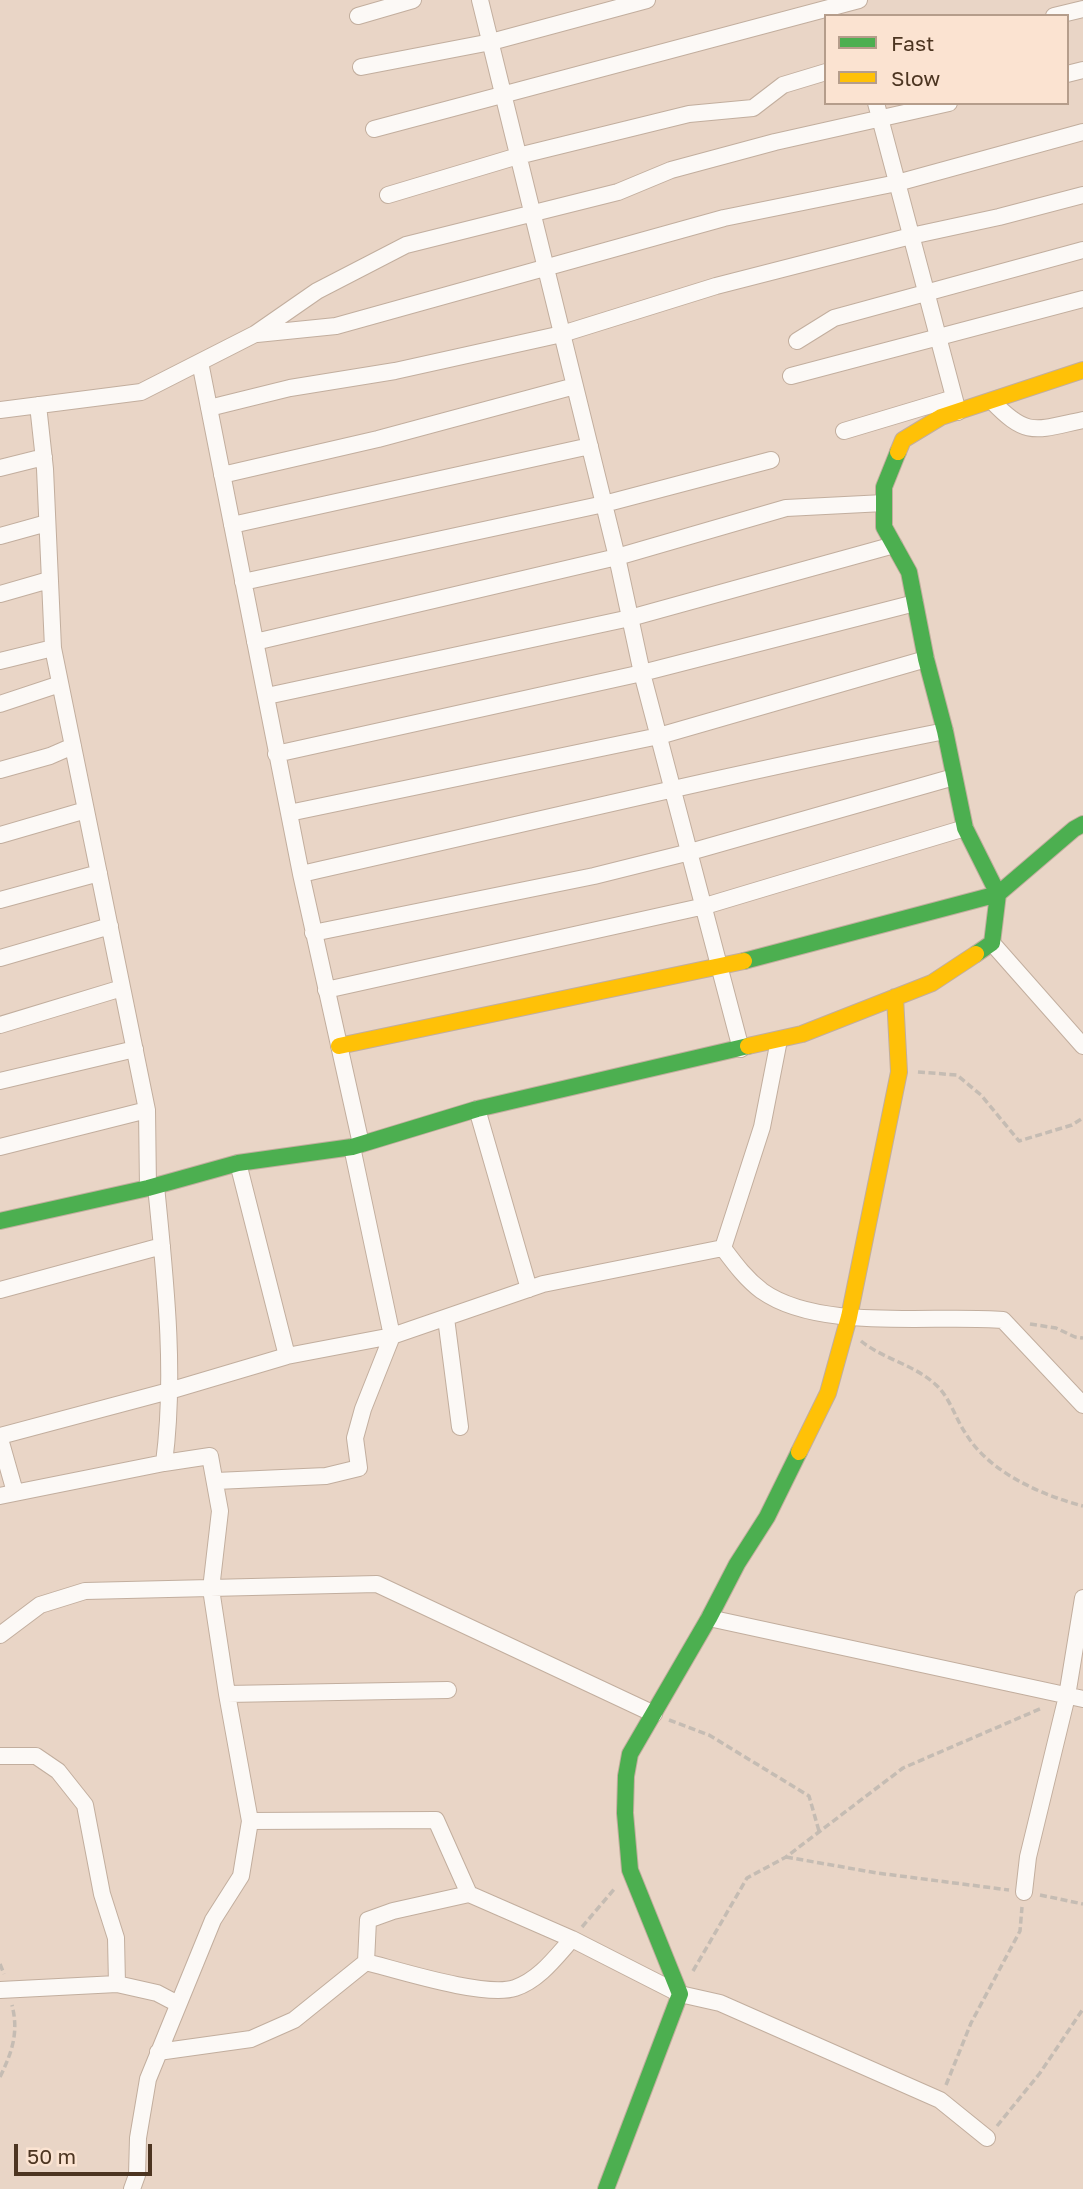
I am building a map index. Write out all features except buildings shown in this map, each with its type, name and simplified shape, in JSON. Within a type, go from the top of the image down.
[{"type":"street","points":[[358,16],[413,0]]},
{"type":"street","points":[[480,0],[617,556],[642,673],[741,1049]]},
{"type":"street","points":[[361,67],[491,42],[647,0]]},
{"type":"street","points":[[374,129],[854,4]]},
{"type":"street","points":[[1062,14],[1083,9]]},
{"type":"street","points":[[388,195],[518,156],[689,114],[753,108],[783,85],[824,73]]},
{"type":"street","points":[[876,105],[956,405]]},
{"type":"street","points":[[0,410],[141,392],[256,334],[317,291],[406,245],[618,192],[671,170],[775,142],[941,105]]},
{"type":"street","points":[[256,334],[336,326],[724,218],[897,183],[1083,132]]},
{"type":"street","points":[[209,408],[290,388],[395,371],[562,334],[716,286],[1083,195]]},
{"type":"street","points":[[797,341],[834,318],[1083,250]]},
{"type":"street","points":[[791,376],[1083,299]]},
{"type":"street","points":[[200,362],[267,696],[276,754],[339,1046],[392,1336],[363,1409],[355,1438],[359,1468],[326,1476],[216,1481]]},
{"type":"street","points":[[844,430],[956,405],[992,401],[1083,370]]},
{"type":"street","points":[[222,475],[378,439],[575,386]]},
{"type":"street","points":[[992,401],[1009,420],[1023,428],[1045,428],[1083,420]]},
{"type":"street","points":[[38,405],[44,457],[53,648],[147,1110],[152,1187],[162,1247],[169,1391],[164,1463]]},
{"type":"street","points":[[956,405],[903,440],[884,487],[884,527],[909,572],[965,828],[998,894],[992,943],[1082,1043]]},
{"type":"street","points":[[232,526],[590,446]]},
{"type":"street","points":[[0,468],[44,457]]},
{"type":"street","points":[[243,582],[604,504],[771,460]]},
{"type":"street","points":[[255,642],[617,556],[786,508],[884,503]]},
{"type":"street","points":[[0,536],[47,523]]},
{"type":"street","points":[[267,696],[631,618],[894,545]]},
{"type":"street","points":[[0,594],[49,580]]},
{"type":"street","points":[[276,754],[642,673],[915,603]]},
{"type":"street","points":[[0,661],[53,648]]},
{"type":"street","points":[[289,813],[659,736],[926,659]]},
{"type":"street","points":[[0,704],[60,684]]},
{"type":"street","points":[[301,874],[793,762],[945,731]]},
{"type":"street","points":[[0,770],[50,756],[73,746]]},
{"type":"street","points":[[313,933],[594,876],[691,852],[954,777]]},
{"type":"street","points":[[0,835],[86,810]]},
{"type":"street","points":[[339,1046],[721,967],[998,894],[1083,824]]},
{"type":"street","points":[[326,990],[705,906],[965,828]]},
{"type":"street","points":[[0,900],[99,873]]},
{"type":"street","points":[[0,957],[110,926]]},
{"type":"street","points":[[0,1221],[152,1187],[238,1163],[356,1146],[477,1109],[802,1034],[932,983],[992,943]]},
{"type":"street","points":[[0,1025],[122,988]]},
{"type":"street","points":[[606,2189],[680,1994],[630,1870],[625,1812],[630,1754],[709,1618],[737,1564],[767,1517],[828,1393],[849,1317],[899,1072],[895,997]]},
{"type":"street","points":[[723,1248],[762,1127],[779,1040]]},
{"type":"street","points":[[0,1081],[135,1049]]},
{"type":"street","points":[[477,1109],[529,1289]]},
{"type":"street","points":[[0,1147],[147,1110]]},
{"type":"street","points":[[238,1163],[287,1356]]},
{"type":"street","points":[[0,1290],[162,1247]]},
{"type":"street","points":[[132,2189],[137,2175],[138,2138],[148,2079],[213,1920],[241,1875],[250,1822],[211,1589],[220,1511],[216,1481],[210,1456],[7,1494],[0,1437],[287,1356],[392,1336],[529,1289],[723,1248]]},
{"type":"street","points":[[723,1248],[741,1273],[764,1292],[797,1309],[849,1317],[973,1317],[1003,1320],[1083,1405]]},
{"type":"street","points":[[446,1318],[460,1427]]},
{"type":"street","points":[[0,1635],[40,1605],[85,1591],[377,1584],[654,1714]]},
{"type":"street","points":[[1024,1892],[1028,1857],[1075,1698],[1083,1598]]},
{"type":"street","points":[[709,1618],[1075,1698]]},
{"type":"street","points":[[227,1694],[448,1690]]},
{"type":"street","points":[[0,1756],[36,1756],[58,1770],[85,1805],[102,1894],[116,1938],[117,1984]]},
{"type":"street","points":[[250,1822],[436,1819],[469,1894]]},
{"type":"street","points":[[158,2052],[251,2039],[294,2020],[366,1962],[368,1920],[393,1911],[469,1894],[572,1939],[680,1994],[720,2003],[940,2100],[987,2138]]},
{"type":"street","points":[[366,1962],[474,1988],[513,1989],[541,1973],[572,1939]]},
{"type":"street","points":[[4,1989],[117,1984],[157,1993],[178,2004]]},
{"type":"path","points":[[899,1072],[957,1075],[981,1095],[1019,1141],[1072,1125],[1083,1118]]},
{"type":"path","points":[[849,1317],[861,1342],[913,1368],[937,1385],[979,1453],[1012,1476],[1053,1498],[1083,1506]]},
{"type":"path","points":[[1003,1320],[1056,1328],[1083,1338]]},
{"type":"path","points":[[680,1994],[718,1924],[747,1878],[786,1857],[903,1768],[1075,1698]]},
{"type":"path","points":[[654,1714],[709,1735],[809,1796],[819,1831]]},
{"type":"path","points":[[786,1857],[1083,1903]]},
{"type":"path","points":[[572,1939],[630,1870]]},
{"type":"path","points":[[940,2100],[971,2023],[1020,1931],[1024,1892]]},
{"type":"path","points":[[0,2077],[15,2039],[16,2022],[4,1989]]},
{"type":"path","points":[[987,2138],[1040,2073],[1083,2009]]},
{"type":"traffic: fast","points":[[744,961],[998,894],[965,828],[909,572],[884,527],[884,487],[898,452]]},
{"type":"traffic: fast","points":[[976,954],[992,943],[998,894],[1083,824]]},
{"type":"traffic: fast","points":[[0,1221],[148,1188],[238,1163],[352,1147],[477,1109],[748,1046]]},
{"type":"traffic: fast","points":[[606,2189],[680,1994],[630,1870],[625,1813],[626,1776],[630,1754],[709,1618],[737,1564],[767,1517],[799,1452]]},
{"type":"traffic: slow","points":[[898,452],[903,440],[941,417],[1083,370]]},
{"type":"traffic: slow","points":[[748,1046],[802,1034],[932,983],[976,954]]},
{"type":"traffic: slow","points":[[339,1046],[744,961]]},
{"type":"traffic: slow","points":[[799,1452],[828,1393],[849,1317],[899,1072],[895,997]]}]
